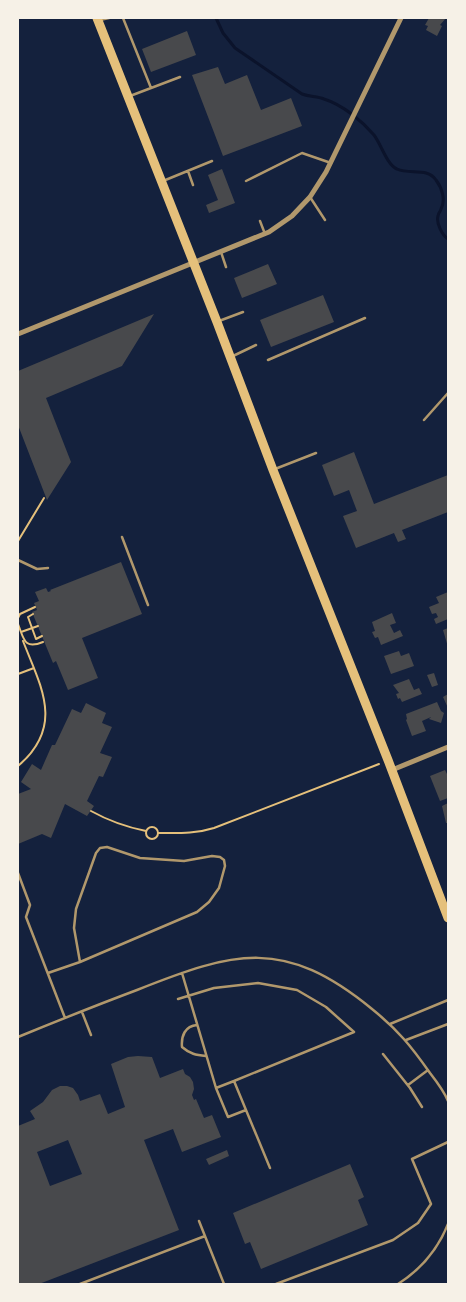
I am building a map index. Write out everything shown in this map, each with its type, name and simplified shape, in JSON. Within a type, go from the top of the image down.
[{"type":"main road","points":[[98,19],[392,770],[448,918]]},
{"type":"street","points":[[18,334],[265,234],[292,216],[310,197],[331,163],[401,18]]},
{"type":"street","points":[[392,770],[448,747]]},
{"type":"lane","points":[[98,19],[109,18]]},
{"type":"lane","points":[[123,18],[152,88]]},
{"type":"lane","points":[[128,97],[180,77]]},
{"type":"lane","points":[[246,181],[302,153],[331,163]]},
{"type":"lane","points":[[161,182],[212,162]]},
{"type":"lane","points":[[188,171],[194,185]]},
{"type":"lane","points":[[310,197],[325,220]]},
{"type":"lane","points":[[260,221],[265,234]]},
{"type":"lane","points":[[221,252],[226,267]]},
{"type":"lane","points":[[217,322],[244,312]]},
{"type":"lane","points":[[268,360],[365,318]]},
{"type":"lane","points":[[230,357],[256,345]]},
{"type":"lane","points":[[424,420],[448,393]]},
{"type":"lane","points":[[273,470],[316,453]]},
{"type":"lane","points":[[122,537],[148,605]]},
{"type":"lane","points":[[18,560],[37,569],[48,568]]},
{"type":"lane","points":[[48,973],[80,962],[197,912],[210,902],[219,888],[225,866],[224,860],[220,857],[212,856],[184,861],[140,858],[107,847],[100,848],[96,853],[76,909],[74,928],[80,962]]},
{"type":"lane","points":[[18,873],[30,905],[26,917],[65,1018]]},
{"type":"lane","points":[[18,1037],[182,973],[230,959],[249,957],[284,961],[302,965],[331,979],[390,1024],[406,1040],[448,1101]]},
{"type":"lane","points":[[182,973],[216,1088],[228,1117],[246,1110]]},
{"type":"lane","points":[[178,999],[214,988],[258,983],[296,990],[326,1007],[354,1032],[216,1088]]},
{"type":"lane","points":[[390,1024],[448,1000]]},
{"type":"lane","points":[[82,1012],[91,1035]]},
{"type":"lane","points":[[406,1040],[448,1024]]},
{"type":"lane","points":[[197,1025],[184,1032],[182,1047],[188,1053],[206,1056]]},
{"type":"lane","points":[[384,1054],[422,1107]]},
{"type":"lane","points":[[408,1085],[428,1070]]},
{"type":"lane","points":[[234,1080],[270,1168]]},
{"type":"lane","points":[[276,1284],[393,1240],[418,1223],[431,1204],[412,1159],[448,1142]]},
{"type":"lane","points":[[199,1221],[224,1284]]},
{"type":"lane","points":[[398,1284],[424,1264],[448,1224]]},
{"type":"lane","points":[[80,1284],[205,1236]]},
{"type":"path","points":[[18,541],[44,498]]},
{"type":"path","points":[[18,618],[20,614],[35,607]]},
{"type":"path","points":[[33,614],[28,617],[36,638],[42,636]]},
{"type":"path","points":[[18,624],[46,706],[40,737],[33,750],[18,766]]},
{"type":"path","points":[[21,632],[38,626]]},
{"type":"path","points":[[23,641],[34,645],[43,642]]},
{"type":"path","points":[[18,674],[34,668]]},
{"type":"path","points":[[158,833],[195,833],[214,828],[388,760]]},
{"type":"path","points":[[91,811],[114,823],[146,831]]},
{"type":"path","points":[[146,831],[148,827],[152,826],[158,829],[158,833]]},
{"type":"path","points":[[146,831],[146,835],[151,839],[155,838],[158,833]]},
{"type":"building","points":[[429,18],[446,18],[440,25],[442,26],[437,36],[426,30],[428,26],[425,25]]},
{"type":"building","points":[[187,31],[196,55],[151,72],[142,49]]},
{"type":"building","points":[[218,67],[225,84],[247,75],[261,110],[291,98],[302,126],[223,156],[192,75]]},
{"type":"building","points":[[222,169],[235,203],[209,213],[206,205],[218,200],[208,175]]},
{"type":"building","points":[[268,264],[277,284],[242,298],[234,278]]},
{"type":"building","points":[[323,295],[334,322],[271,347],[260,320]]},
{"type":"building","points":[[154,314],[122,366],[46,398],[71,462],[47,500],[18,425],[18,371]]},
{"type":"building","points":[[354,452],[374,504],[448,475],[448,512],[402,530],[406,539],[398,542],[394,533],[356,548],[343,516],[357,511],[349,490],[334,496],[322,465]]},
{"type":"building","points":[[121,562],[142,614],[82,638],[98,678],[68,690],[56,661],[53,663],[32,612],[37,610],[34,603],[39,601],[35,592],[46,588],[48,592],[51,591]]},
{"type":"building","points":[[448,592],[448,619],[436,624],[434,619],[438,617],[436,613],[432,614],[429,607],[439,603],[436,597]]},
{"type":"building","points":[[392,613],[396,623],[390,625],[394,633],[400,630],[403,636],[381,645],[378,637],[375,638],[372,632],[375,631],[372,622]]},
{"type":"building","points":[[448,628],[448,647],[443,630]]},
{"type":"building","points":[[399,651],[401,656],[409,653],[414,666],[391,674],[384,656]]},
{"type":"building","points":[[434,673],[438,685],[432,687],[427,675]]},
{"type":"building","points":[[409,679],[414,690],[419,688],[422,694],[402,702],[400,698],[398,699],[396,694],[399,693],[393,685]]},
{"type":"building","points":[[448,694],[448,708],[443,697]]},
{"type":"building","points":[[437,702],[444,713],[441,723],[429,719],[431,717],[422,721],[426,731],[412,736],[406,720],[406,714]]},
{"type":"building","points":[[86,703],[106,713],[102,723],[112,727],[100,753],[112,757],[103,777],[99,776],[87,801],[94,806],[87,816],[65,804],[51,838],[42,834],[18,844],[18,794],[31,789],[21,782],[32,764],[41,770],[52,745],[55,745],[72,709],[81,713]]},
{"type":"building","points":[[445,770],[448,773],[448,798],[440,801],[430,776]]},
{"type":"building","points":[[448,803],[448,823],[446,823],[442,806]]},
{"type":"building","points":[[128,1057],[152,1057],[160,1078],[183,1069],[193,1082],[194,1089],[192,1095],[194,1100],[196,1099],[204,1118],[212,1115],[221,1137],[182,1152],[173,1129],[144,1140],[179,1230],[39,1284],[18,1284],[18,1126],[35,1119],[30,1111],[43,1102],[52,1090],[60,1086],[73,1088],[80,1101],[100,1094],[108,1114],[125,1107],[111,1064]],"holes":[[[68,1140],[82,1174],[50,1186],[37,1152]]]},
{"type":"building","points":[[227,1150],[229,1156],[209,1165],[206,1159]]},
{"type":"building","points":[[350,1164],[364,1197],[358,1200],[368,1225],[261,1269],[250,1242],[245,1244],[233,1213]]},
{"type":"waterway","points":[[216,18],[223,33],[235,48],[302,94],[331,102],[345,109],[364,124],[377,139],[393,167],[402,171],[423,172],[432,176],[443,194],[438,222],[442,232],[448,239]]}]
